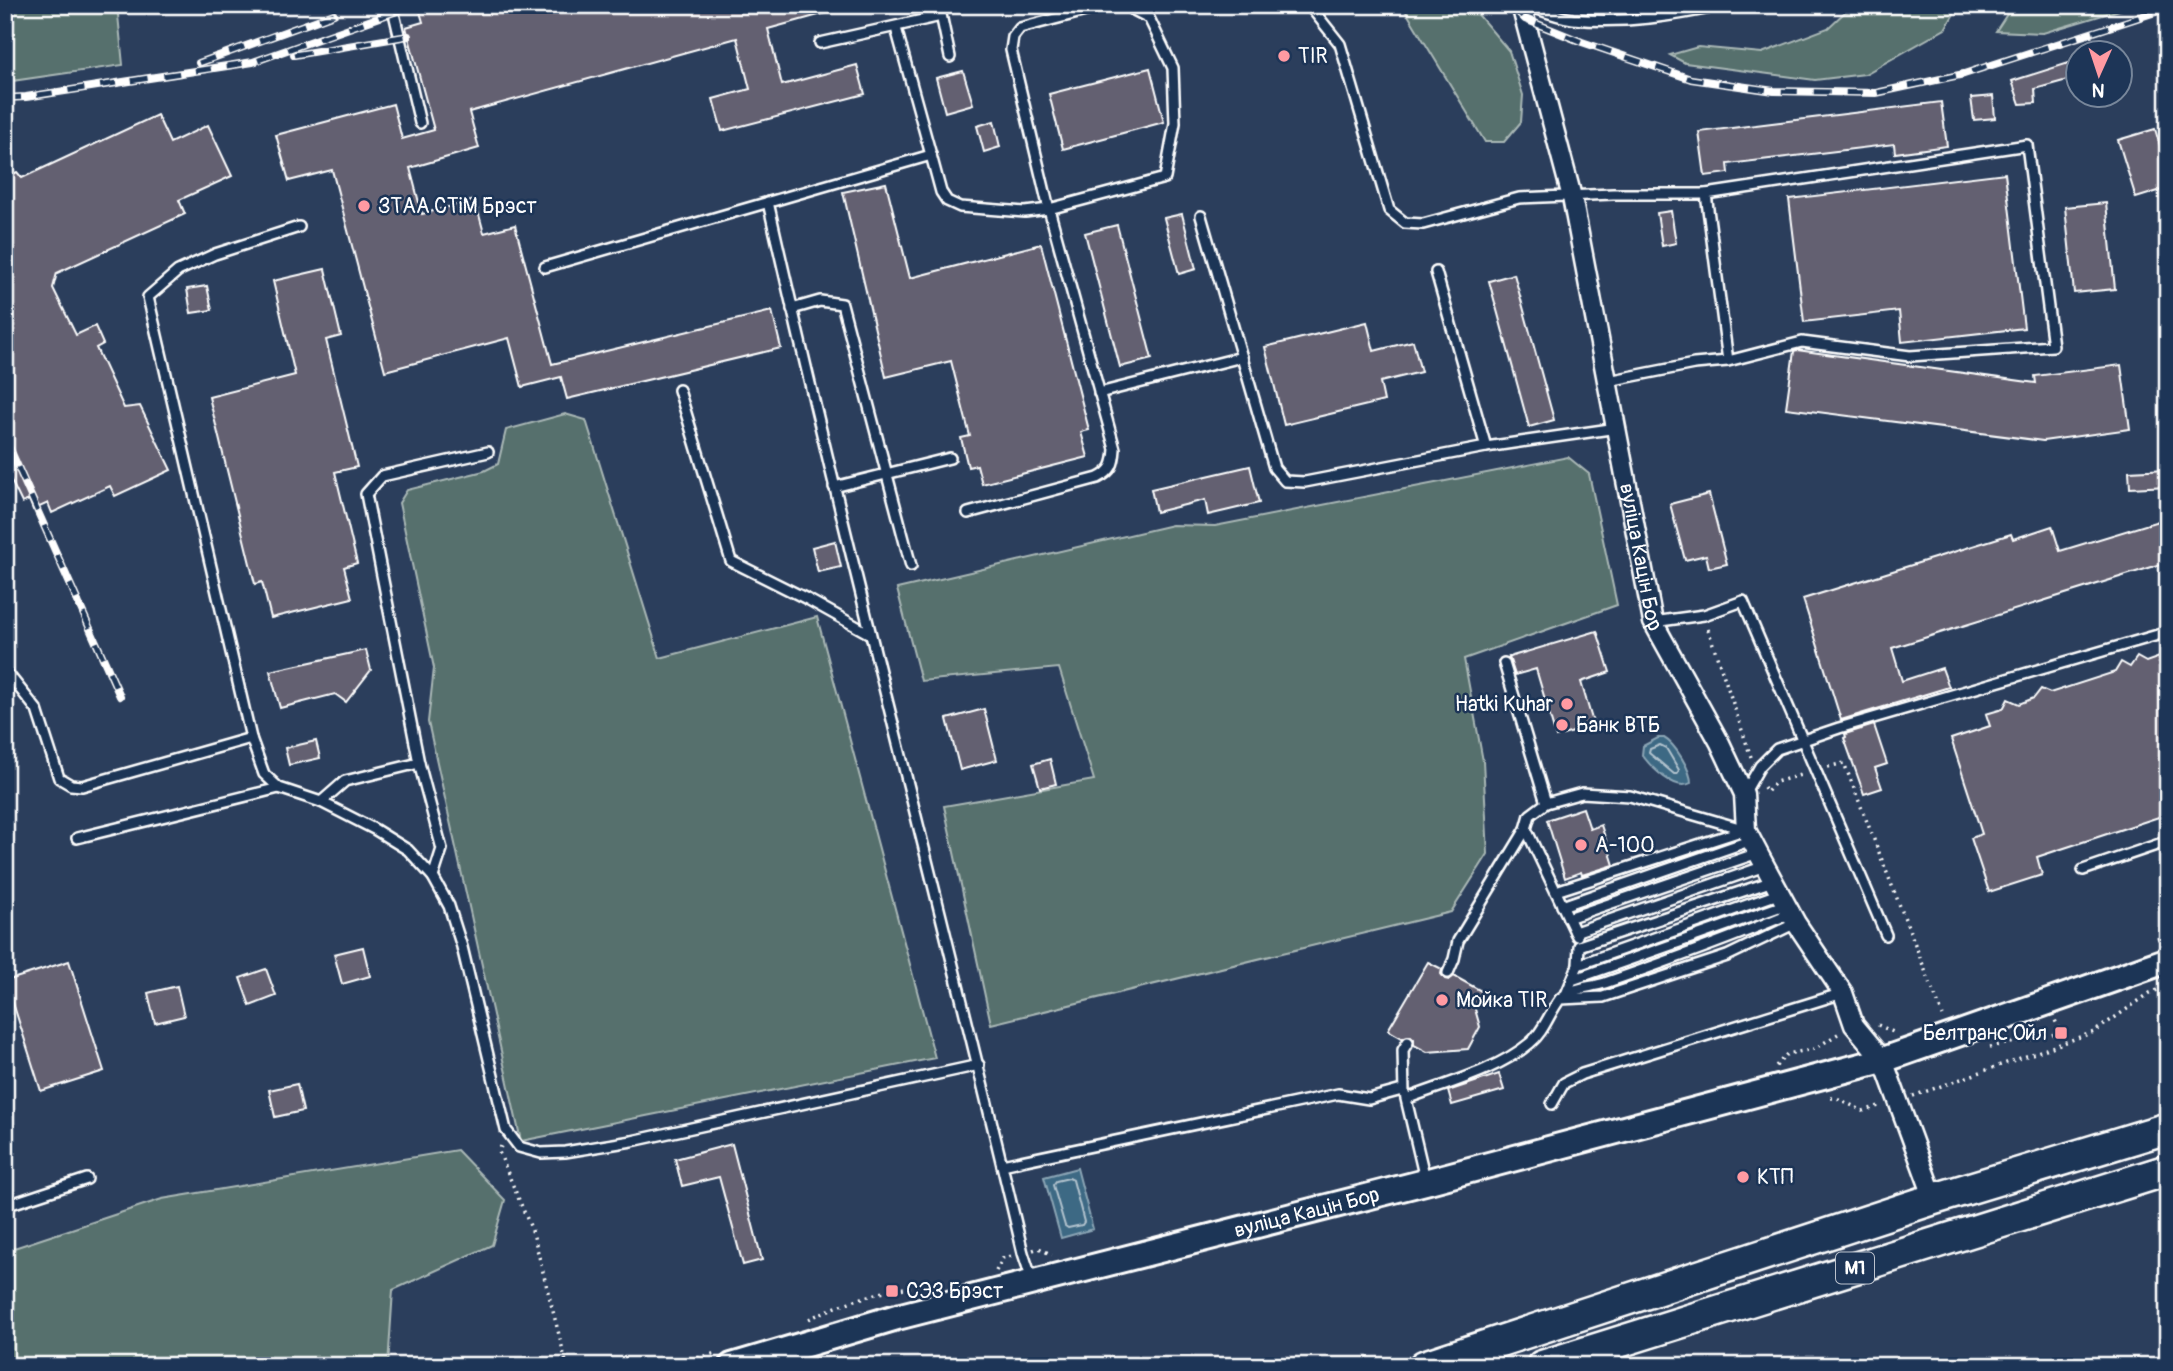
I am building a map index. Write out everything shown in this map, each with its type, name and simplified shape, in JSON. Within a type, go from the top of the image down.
[{"type":"highway","name":"М1","points":[[1424,1366],[1934,1199],[2168,1128]]},
{"type":"highway","name":"М1","points":[[1542,1366],[2168,1170]]},
{"type":"main road","name":"вуліца Кацін Бор","points":[[732,1366],[897,1317],[1425,1182],[1883,1060],[2168,960]]},
{"type":"street","name":"вуліца Кацін Бор","points":[[1523,5],[1572,198],[1653,622],[1720,743],[1744,794],[1772,878]]},
{"type":"street","points":[[1772,878],[1843,993],[1854,1025],[1883,1060],[1934,1199]]},
{"type":"lane","points":[[392,5],[420,123]]},
{"type":"lane","points":[[939,5],[950,57]]},
{"type":"lane","points":[[968,513],[1098,478],[1108,473],[1114,462],[1115,449],[1049,209],[1011,50],[1013,37],[1020,28],[1109,5]]},
{"type":"lane","points":[[896,28],[941,192],[947,201],[960,207],[1025,212],[1049,209],[1165,178],[1175,123],[1173,68],[1149,18],[1124,5]]},
{"type":"lane","points":[[1309,5],[1340,44],[1389,210],[1405,223],[1423,224],[1519,198],[1706,194],[2027,145],[2053,346],[1910,356],[1802,342],[1728,361],[1694,364],[1608,381]]},
{"type":"lane","points":[[1523,5],[1571,19],[1631,19],[1670,17],[1725,5]]},
{"type":"lane","points":[[820,43],[942,16]]},
{"type":"lane","points":[[545,267],[932,155]]},
{"type":"lane","points":[[1706,194],[1728,361]]},
{"type":"lane","points":[[768,202],[834,487],[1032,1282]]},
{"type":"lane","points":[[1201,216],[1274,468],[1285,481],[1305,482],[1486,447],[1618,428]]},
{"type":"lane","points":[[299,226],[215,254],[178,271],[148,297],[251,738],[264,774],[279,788],[321,802],[374,829],[408,850],[433,877],[449,906],[462,947],[506,1130],[519,1147],[541,1153],[565,1152],[979,1066]]},
{"type":"lane","points":[[1436,272],[1486,447]]},
{"type":"lane","points":[[792,309],[820,301],[842,304],[911,566]]},
{"type":"lane","points":[[1099,393],[1242,357]]},
{"type":"lane","points":[[679,390],[732,561],[870,634]]},
{"type":"lane","points":[[433,877],[442,849],[419,764],[366,494],[382,476],[488,452]]},
{"type":"lane","points":[[834,487],[950,458]]},
{"type":"lane","points":[[1653,622],[1704,615],[1743,601],[1886,935]]},
{"type":"lane","points":[[1744,794],[1760,766],[1777,749],[2168,632]]},
{"type":"lane","points":[[1504,663],[1546,803]]},
{"type":"lane","points":[[5,670],[37,710],[59,779],[71,785],[82,786],[251,738]]},
{"type":"lane","points":[[321,802],[345,780],[419,764]]},
{"type":"lane","points":[[77,838],[279,788]]},
{"type":"lane","points":[[1448,973],[1458,941],[1526,829],[1530,815],[1546,803],[1582,793],[1630,796],[1772,878]]},
{"type":"lane","points":[[1002,1165],[1338,1094],[1369,1098],[1404,1094],[1505,1060],[1531,1043],[1542,1030],[1548,1015],[1564,995],[1578,965],[1579,946],[1575,932],[1526,829]]},
{"type":"lane","points":[[2083,870],[2168,841]]},
{"type":"lane","points":[[1556,891],[1772,878]]},
{"type":"lane","points":[[1562,906],[1772,878]]},
{"type":"lane","points":[[1568,918],[1772,878]]},
{"type":"lane","points":[[1575,932],[1772,878]]},
{"type":"lane","points":[[1579,946],[1772,878]]},
{"type":"lane","points":[[1578,965],[1772,878]]},
{"type":"lane","points":[[1572,980],[1772,878]]},
{"type":"lane","points":[[1564,995],[1603,997],[1727,956],[1772,878]]},
{"type":"lane","points":[[1564,995],[1730,939],[1772,878]]},
{"type":"lane","points":[[1552,1104],[1564,1083],[1582,1074],[1843,993]]},
{"type":"lane","points":[[1408,1042],[1403,1050],[1404,1094],[1425,1182]]},
{"type":"lane","points":[[5,1206],[87,1179]]},
{"type":"path","points":[[506,1130],[499,1152],[533,1233],[567,1366]]},
{"type":"green space","points":[[5,5],[117,5],[123,65],[5,82]]},
{"type":"green space","points":[[1402,5],[1470,5],[1509,51],[1523,95],[1521,122],[1504,142],[1485,142]]},
{"type":"green space","points":[[1899,5],[1955,5],[1955,12],[1945,29],[1865,74],[1815,80],[1685,63],[1670,55],[1698,47],[1762,53],[1828,28],[1845,12]]},
{"type":"green space","points":[[2027,5],[2136,5],[2043,33],[1996,31],[2009,11]]},
{"type":"green space","points":[[565,414],[586,420],[660,658],[817,617],[935,1058],[521,1141],[428,722],[434,668],[399,503],[407,490],[484,471],[498,464],[506,430]]},
{"type":"green space","points":[[1568,457],[1589,474],[1617,605],[1464,659],[1483,761],[1488,854],[1451,912],[991,1024],[944,806],[1094,780],[1059,668],[921,681],[897,589],[1172,525],[1215,526]]},
{"type":"green space","points":[[457,1150],[505,1200],[492,1245],[393,1290],[388,1366],[5,1366],[5,1251],[162,1199]]},
{"type":"water","points":[[1658,738],[1664,738],[1677,751],[1691,783],[1685,785],[1671,781],[1657,772],[1642,755],[1643,746]]},
{"type":"water","points":[[1077,1168],[1093,1229],[1061,1238],[1044,1177]]},
{"type":"building","points":[[418,5],[456,5],[458,13],[485,5],[837,5],[837,10],[768,29],[782,85],[857,65],[865,94],[722,131],[713,99],[750,89],[737,38],[469,112],[479,148],[410,168],[422,214],[475,200],[484,233],[515,225],[552,364],[772,311],[781,348],[567,399],[561,377],[522,387],[509,338],[385,371],[332,170],[289,181],[276,135],[393,104],[402,139],[434,130],[406,27],[423,22]]},
{"type":"building","points":[[2064,64],[2064,81],[2035,89],[2036,103],[2020,104],[2012,81]]},
{"type":"building","points":[[1150,68],[1164,122],[1063,149],[1049,94]]},
{"type":"building","points":[[963,71],[973,104],[945,112],[936,78]]},
{"type":"building","points":[[1993,96],[1995,118],[1974,120],[1971,98]]},
{"type":"building","points":[[1941,102],[1947,146],[1895,153],[1894,144],[1728,164],[1729,173],[1705,176],[1699,132]]},
{"type":"building","points":[[157,115],[170,143],[208,125],[232,176],[179,200],[185,214],[57,273],[53,288],[76,335],[95,326],[103,344],[96,348],[124,408],[140,406],[171,470],[115,496],[110,486],[52,513],[48,503],[33,510],[29,500],[22,503],[5,468],[5,178],[17,172],[22,178]]},
{"type":"building","points":[[994,121],[1000,147],[984,152],[977,126]]},
{"type":"building","points":[[2155,129],[2168,172],[2168,188],[2136,198],[2118,140]]},
{"type":"building","points":[[2005,173],[2024,328],[1902,342],[1899,311],[1804,322],[1789,199]]},
{"type":"building","points":[[886,183],[910,278],[1041,244],[1089,430],[1081,432],[1088,457],[982,484],[977,465],[968,467],[961,438],[970,436],[951,361],[886,377],[843,192]]},
{"type":"building","points":[[2106,203],[2115,289],[2074,293],[2065,207]]},
{"type":"building","points":[[1671,211],[1676,243],[1662,246],[1657,213]]},
{"type":"building","points":[[1182,214],[1196,269],[1179,274],[1164,218]]},
{"type":"building","points":[[1117,225],[1152,359],[1120,367],[1085,233]]},
{"type":"building","points":[[325,269],[341,336],[326,340],[357,467],[335,472],[357,563],[344,567],[352,598],[271,618],[262,582],[255,584],[209,397],[295,375],[273,281]]},
{"type":"building","points":[[1514,274],[1554,420],[1529,427],[1489,281]]},
{"type":"building","points":[[207,286],[212,310],[191,313],[187,289]]},
{"type":"building","points":[[1367,322],[1374,351],[1413,341],[1421,372],[1380,382],[1384,401],[1284,425],[1265,347]]},
{"type":"building","points":[[1794,351],[2036,383],[2035,376],[2121,365],[2130,429],[2043,441],[1786,408]]},
{"type":"building","points":[[1250,466],[1259,503],[1208,515],[1205,500],[1156,512],[1151,489]]},
{"type":"building","points":[[2168,469],[2168,486],[2130,488],[2129,471]]},
{"type":"building","points":[[1709,494],[1727,564],[1709,568],[1706,555],[1685,560],[1670,504]]},
{"type":"building","points":[[2168,518],[2168,562],[1892,648],[1902,681],[1942,668],[1949,687],[1841,720],[1803,599],[2011,534],[2013,539],[2052,526],[2060,551]]},
{"type":"building","points":[[835,541],[841,567],[818,572],[812,547]]},
{"type":"building","name":"Hatki Kuhar","points":[[1597,631],[1610,672],[1581,682],[1594,726],[1556,737],[1536,669],[1515,675],[1509,657]]},
{"type":"building","points":[[366,650],[371,670],[346,702],[335,694],[280,708],[270,671]]},
{"type":"building","points":[[2168,654],[2168,814],[2037,857],[2042,875],[1989,892],[1971,838],[1982,834],[1951,739],[1990,726],[1986,714],[2003,709],[2008,699],[2019,704],[2034,698],[2041,689],[2050,693],[2115,672],[2121,662],[2130,667],[2137,657],[2146,662]]},
{"type":"building","points":[[984,709],[997,760],[960,770],[947,719]]},
{"type":"building","points":[[1874,725],[1887,764],[1875,768],[1882,788],[1864,794],[1844,738],[1845,734]]},
{"type":"building","points":[[316,741],[320,758],[289,765],[285,748]]},
{"type":"building","points":[[1050,759],[1056,784],[1040,788],[1033,764]]},
{"type":"building","name":"А-100","points":[[1583,808],[1590,829],[1601,825],[1614,865],[1565,878],[1547,820]]},
{"type":"building","points":[[363,947],[370,976],[342,984],[334,954]]},
{"type":"building","points":[[69,961],[104,1071],[41,1091],[6,981]]},
{"type":"building","name":"Мойка TIR","points":[[1428,962],[1442,969],[1441,974],[1445,979],[1449,980],[1454,976],[1483,992],[1475,1009],[1480,1027],[1468,1049],[1427,1052],[1414,1045],[1411,1036],[1402,1038],[1388,1030]]},
{"type":"building","points":[[266,969],[276,996],[250,1006],[240,978]]},
{"type":"building","points":[[177,986],[184,1016],[155,1023],[148,993]]},
{"type":"building","points":[[1499,1074],[1504,1090],[1452,1105],[1448,1091]]},
{"type":"building","points":[[297,1084],[303,1111],[275,1117],[269,1090]]},
{"type":"building","points":[[732,1144],[762,1260],[743,1265],[719,1177],[682,1186],[675,1159]]},
{"type":"railway","points":[[5,98],[253,62],[414,5]]},
{"type":"railway","points":[[1511,5],[1525,19],[1582,42],[1691,79],[1774,91],[1876,93],[1964,74],[2168,8]]},
{"type":"railway","points":[[199,63],[334,14]]},
{"type":"railway","points":[[294,55],[408,36]]},
{"type":"railway","points":[[5,438],[120,696]]},
{"type":"place","name":"TIR","points":[[1284,56]]},
{"type":"place","name":"ЗТАА СТіМ Брэст","points":[[364,206]]},
{"type":"place","name":"Hatki Kuhar","points":[[1567,704]]},
{"type":"place","name":"Банк ВТБ","points":[[1562,725]]},
{"type":"place","name":"А-100","points":[[1581,845]]},
{"type":"place","name":"Мойка TIR","points":[[1442,1000]]},
{"type":"place","name":"Белтранс Ойл","points":[[2061,1033]]},
{"type":"place","name":"КТП","points":[[1743,1177]]},
{"type":"place","name":"СЭЗ Брэст","points":[[892,1291]]}]
